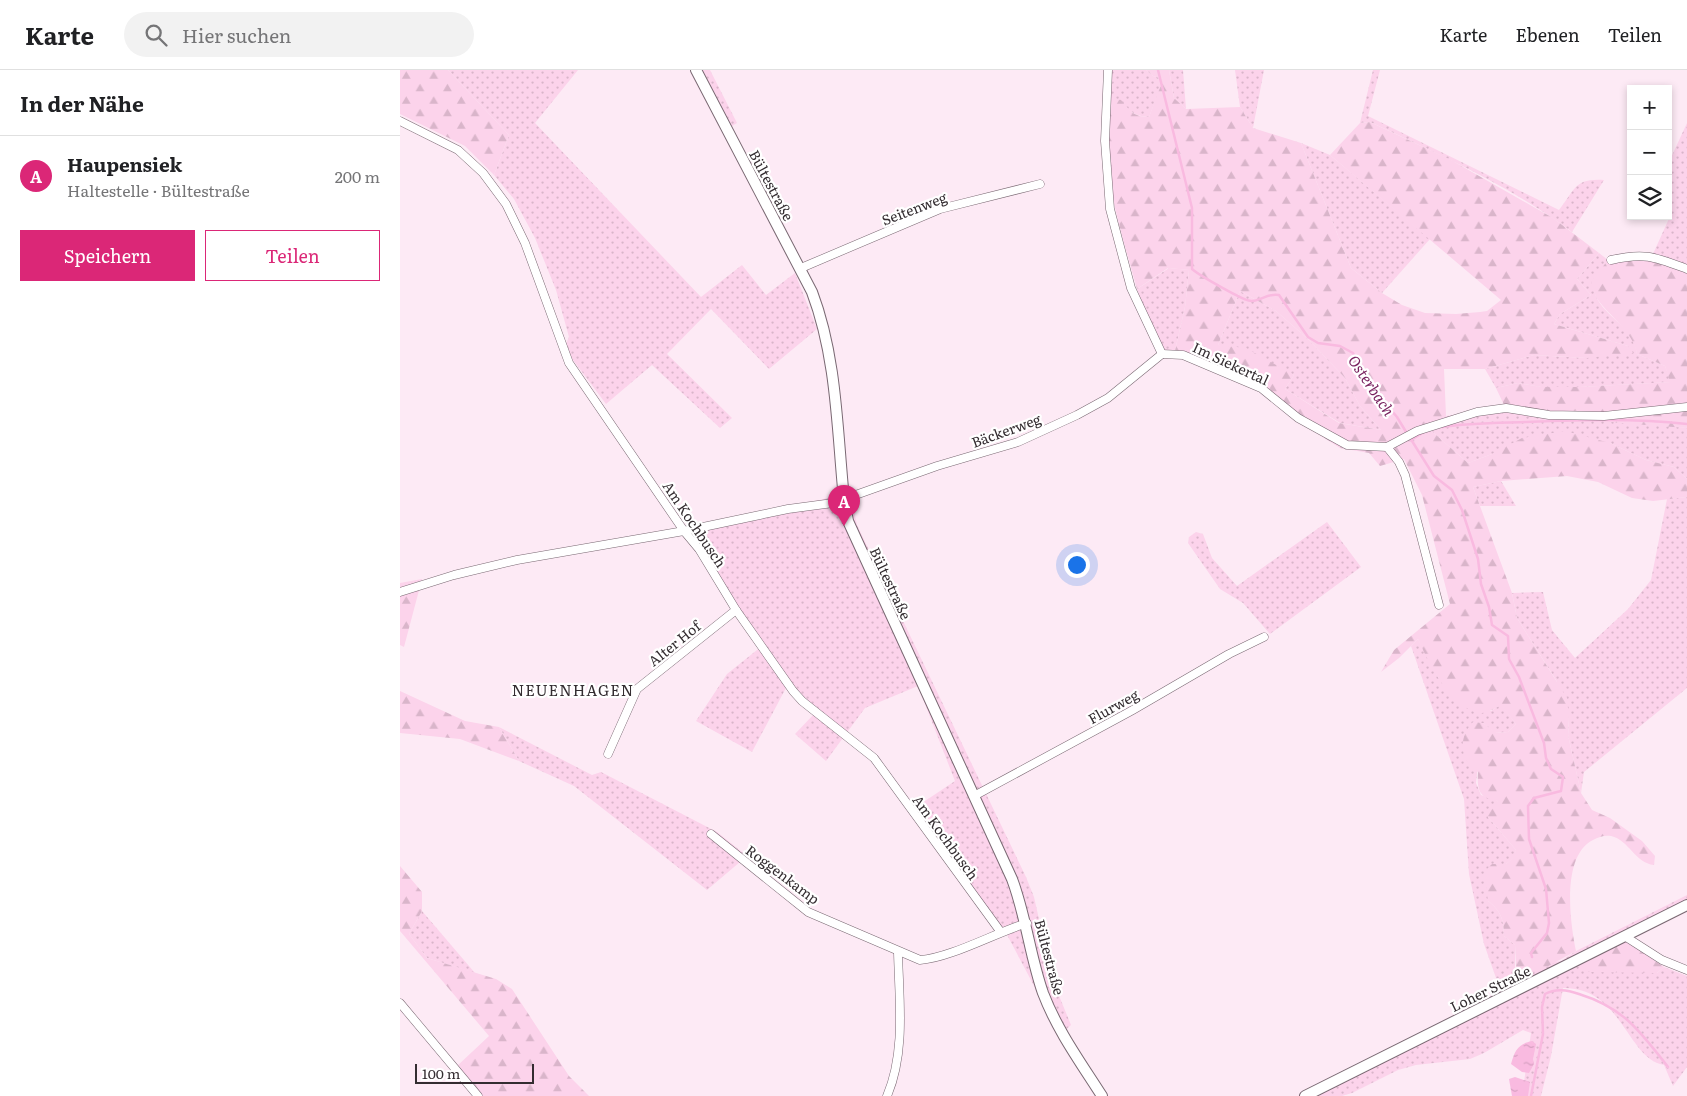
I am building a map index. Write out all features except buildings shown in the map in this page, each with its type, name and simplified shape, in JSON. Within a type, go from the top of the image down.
[{"type":"street","name":"Bültestraße","points":[[696,70],[801,268],[822,317],[830,357],[844,499],[852,532],[1012,879],[1027,923],[1037,973],[1051,1012],[1102,1096]]},
{"type":"street","points":[[1108,70],[1105,132],[1110,209],[1131,288],[1162,354]]},
{"type":"street","name":"Am Kochbusch","points":[[400,120],[458,150],[483,173],[506,204],[525,243],[569,363],[684,531],[699,549],[736,610],[802,701],[874,758],[1000,931]]},
{"type":"street","name":"Seitenweg","points":[[801,268],[940,210],[1040,184]]},
{"type":"street","points":[[1611,260],[1646,255],[1687,269]]},
{"type":"street","name":"Im Siekertal","points":[[1162,354],[1182,355],[1261,388],[1298,418],[1347,445],[1387,447]]},
{"type":"street","name":"Bäckerweg","points":[[400,592],[454,575],[517,560],[684,531],[844,499],[937,466],[1018,442],[1077,415],[1108,398],[1162,354]]},
{"type":"street","points":[[1439,605],[1405,475],[1399,462],[1387,447],[1412,434],[1477,412],[1506,408],[1549,415],[1604,416],[1687,407]]},
{"type":"street","name":"Alter Hof","points":[[608,754],[637,689],[736,610]]},
{"type":"street","name":"Flurweg","points":[[974,796],[1131,711],[1229,654],[1264,637]]},
{"type":"street","name":"Roggenkamp","points":[[711,834],[808,912],[920,960],[934,959],[1000,931],[1027,923]]},
{"type":"street","name":"Loher Straße","points":[[1305,1096],[1687,905]]},
{"type":"street","points":[[1626,937],[1662,960],[1687,970]]},
{"type":"street","points":[[887,1096],[895,1078],[899,1049],[898,952]]},
{"type":"street","points":[[400,1003],[478,1096]]},
{"type":"green space","points":[[400,70],[448,70],[509,135],[494,175],[465,146],[400,114]]},
{"type":"green space","points":[[448,70],[578,70],[535,123],[701,297],[742,265],[766,295],[795,273],[817,329],[769,369],[711,309],[667,354],[732,418],[720,428],[652,365],[606,404],[564,348],[569,337],[556,290],[535,238],[514,199],[494,175],[509,135]]},
{"type":"green space","points":[[693,70],[710,70],[737,123],[724,131]]},
{"type":"green space","points":[[1105,70],[1146,70],[1153,76],[1164,79],[1149,117],[1133,113],[1111,98],[1103,102]]},
{"type":"green space","points":[[1146,70],[1169,70],[1174,98],[1186,109],[1240,107],[1253,128],[1301,143],[1351,268],[1382,293],[1402,305],[1425,313],[1456,314],[1487,311],[1501,300],[1330,155],[1360,123],[1370,122],[1451,160],[1553,218],[1599,253],[1577,279],[1591,295],[1560,314],[1554,324],[1628,346],[1633,353],[1586,358],[1534,355],[1485,369],[1444,369],[1446,416],[1427,427],[1468,463],[1492,454],[1522,438],[1565,431],[1610,443],[1646,460],[1674,467],[1687,479],[1687,497],[1653,501],[1632,498],[1598,482],[1567,476],[1501,481],[1473,487],[1512,593],[1517,618],[1567,698],[1568,735],[1581,793],[1592,810],[1610,818],[1642,841],[1655,856],[1654,865],[1647,863],[1623,842],[1611,836],[1597,838],[1583,848],[1576,860],[1570,891],[1570,907],[1576,951],[1517,983],[1515,945],[1504,936],[1501,916],[1488,901],[1484,872],[1492,864],[1506,864],[1514,857],[1516,850],[1488,817],[1486,811],[1498,801],[1486,798],[1480,792],[1478,772],[1467,761],[1463,748],[1465,735],[1473,722],[1483,723],[1496,733],[1508,732],[1516,724],[1501,705],[1488,712],[1480,713],[1469,710],[1459,703],[1450,694],[1434,671],[1418,639],[1399,658],[1381,672],[1394,650],[1450,604],[1422,495],[1404,459],[1380,466],[1369,453],[1340,448],[1301,423],[1259,387],[1174,355],[1185,307],[1189,270],[1168,268],[1137,289],[1109,176],[1108,127],[1111,98],[1121,100],[1136,115],[1149,117],[1163,79],[1153,76]],"holes":[[[1240,291],[1276,311],[1308,339],[1345,378],[1360,406],[1381,430],[1339,423],[1285,389],[1294,375],[1246,348],[1218,345]]]},
{"type":"green space","points":[[1169,70],[1183,70],[1186,109],[1174,98]]},
{"type":"green space","points":[[1235,70],[1264,70],[1253,128],[1240,107]]},
{"type":"green space","points":[[1373,70],[1380,70],[1368,116],[1559,210],[1572,191],[1581,183],[1604,180],[1572,232],[1549,215],[1474,172],[1370,122],[1360,123]]},
{"type":"green space","points":[[1687,123],[1687,267],[1653,254],[1668,220],[1672,220],[1672,155]]},
{"type":"green space","points":[[1301,143],[1330,155],[1430,239],[1382,293],[1351,268]]},
{"type":"green space","points":[[1599,253],[1608,260],[1595,285],[1597,298],[1606,311],[1628,332],[1637,354],[1665,366],[1671,382],[1580,387],[1541,387],[1518,383],[1496,388],[1485,369],[1534,355],[1586,358],[1628,346],[1554,324],[1560,314],[1591,295],[1577,279]]},
{"type":"green space","points":[[1653,254],[1687,267],[1687,428],[1619,423],[1505,407],[1496,388],[1518,383],[1541,387],[1580,387],[1670,382],[1665,366],[1637,354],[1631,338],[1597,298],[1591,282],[1608,260],[1627,255]]},
{"type":"green space","points":[[1169,268],[1189,270],[1185,307],[1174,355],[1166,359],[1150,325],[1137,289]]},
{"type":"green space","points":[[1240,291],[1276,311],[1308,339],[1345,378],[1360,406],[1381,430],[1340,423],[1285,389],[1294,375],[1218,345]]},
{"type":"green space","points":[[1505,407],[1687,428],[1687,479],[1674,467],[1646,460],[1610,443],[1492,454],[1468,463],[1427,427],[1446,416]]},
{"type":"green space","points":[[1501,481],[1516,506],[1480,506],[1473,487]]},
{"type":"green space","points":[[850,492],[857,525],[1034,897],[1053,981],[1071,1025],[1060,1035],[1005,931],[913,809],[955,781],[918,686],[865,708],[826,761],[795,734],[814,714],[787,686],[752,752],[696,721],[727,674],[762,646],[687,535]]},
{"type":"green space","points":[[1687,497],[1687,688],[1584,772],[1581,793],[1568,735],[1569,719],[1556,680],[1517,618],[1512,593],[1543,592],[1552,630],[1575,658],[1628,609],[1651,580],[1667,499]]},
{"type":"green space","points":[[1327,522],[1361,567],[1270,634],[1243,603],[1220,589],[1188,543],[1189,537],[1196,532],[1203,534],[1212,558],[1237,586]]},
{"type":"green space","points":[[422,579],[404,647],[400,645],[400,583]]},
{"type":"green space","points":[[1418,639],[1438,677],[1453,695],[1491,711],[1501,704],[1516,724],[1508,732],[1495,733],[1483,723],[1476,783],[1481,795],[1498,801],[1488,817],[1516,850],[1515,857],[1506,864],[1492,864],[1488,901],[1501,916],[1504,936],[1515,945],[1515,968],[1561,961],[1576,951],[1687,895],[1687,911],[1582,963],[1657,973],[1664,967],[1687,976],[1687,1067],[1673,1086],[1664,1065],[1651,1060],[1641,1050],[1611,1010],[1598,999],[1583,991],[1563,988],[1551,1056],[1541,1096],[1522,1096],[1531,1033],[1523,1030],[1470,1059],[1416,1065],[1398,1070],[1342,1096],[1298,1096],[1501,992],[1484,944],[1469,874],[1464,799],[1411,646]]},
{"type":"green space","points":[[400,691],[465,721],[499,727],[519,761],[460,739],[400,733]]},
{"type":"green space","points":[[499,727],[592,775],[601,772],[717,832],[747,856],[707,890],[574,786],[519,761]]},
{"type":"green space","points":[[400,866],[422,892],[422,911],[409,934],[427,958],[496,979],[512,989],[569,1076],[589,1096],[479,1096],[456,1067],[489,1036],[400,931]]},
{"type":"green space","points":[[422,911],[475,973],[427,958],[409,934]]},
{"type":"green space","points":[[1626,941],[1664,967],[1657,973],[1588,972],[1582,963]]},
{"type":"water","points":[[1532,1041],[1536,1044],[1534,1064],[1529,1073],[1522,1072],[1511,1064],[1512,1059],[1520,1046]]},
{"type":"water","points":[[1515,1077],[1530,1082],[1528,1096],[1512,1096],[1509,1079]]},
{"type":"waterway","name":"Osterbach","points":[[1158,70],[1192,208],[1192,269],[1222,288],[1248,300],[1252,301],[1272,295],[1279,295],[1308,337],[1318,343],[1340,346],[1353,353],[1373,389],[1397,417],[1411,440],[1424,432]]},
{"type":"waterway","name":"Osterbach","points":[[1442,427],[1484,423],[1586,420],[1627,420],[1687,424]]},
{"type":"waterway","points":[[1412,441],[1434,476],[1452,490],[1462,510],[1478,559],[1481,584],[1489,607],[1492,625],[1508,636],[1509,659],[1519,677],[1544,743],[1546,758],[1551,769],[1563,777],[1561,791],[1534,798],[1528,806],[1529,839],[1546,889],[1549,923],[1547,933],[1531,953],[1532,957]]},
{"type":"waterway","points":[[1531,1096],[1543,1034],[1542,1007],[1545,994],[1557,990],[1579,994],[1595,1000],[1620,1014],[1649,1042],[1668,1067]]},
{"type":"place","name":"Haupensiek","points":[[844,526]]},
{"type":"district","name":"NEUENHAGEN","points":[[573,689]]}]
